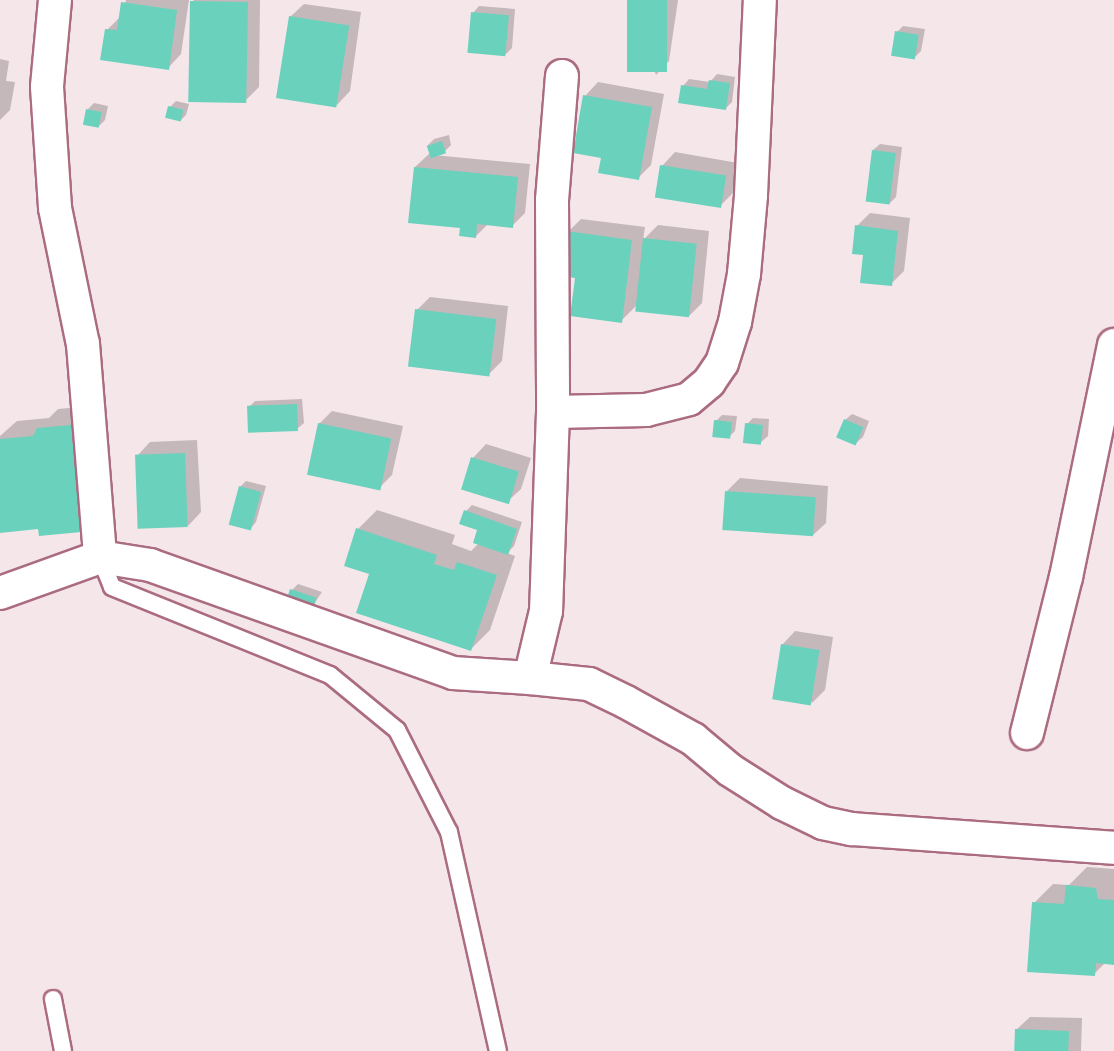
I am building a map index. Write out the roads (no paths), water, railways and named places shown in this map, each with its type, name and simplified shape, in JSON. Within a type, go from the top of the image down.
[{"type":"street","points":[[55,0],[47,87],[55,208],[83,344],[100,557]]},
{"type":"street","points":[[553,412],[646,410],[690,399],[709,382],[722,363],[735,322],[744,274],[751,195],[760,0]]},
{"type":"street","points":[[530,678],[546,611],[553,412],[552,200],[562,76]]},
{"type":"street","points":[[1027,733],[1107,414],[1114,345]]},
{"type":"street","points":[[0,593],[100,557],[150,565],[453,673],[589,684],[693,739],[730,770],[802,816],[823,823],[852,829],[1114,848]]},
{"type":"lane","points":[[100,557],[112,587],[330,675],[397,730],[449,832],[498,1051]]},
{"type":"lane","points":[[53,999],[63,1051]]}]
